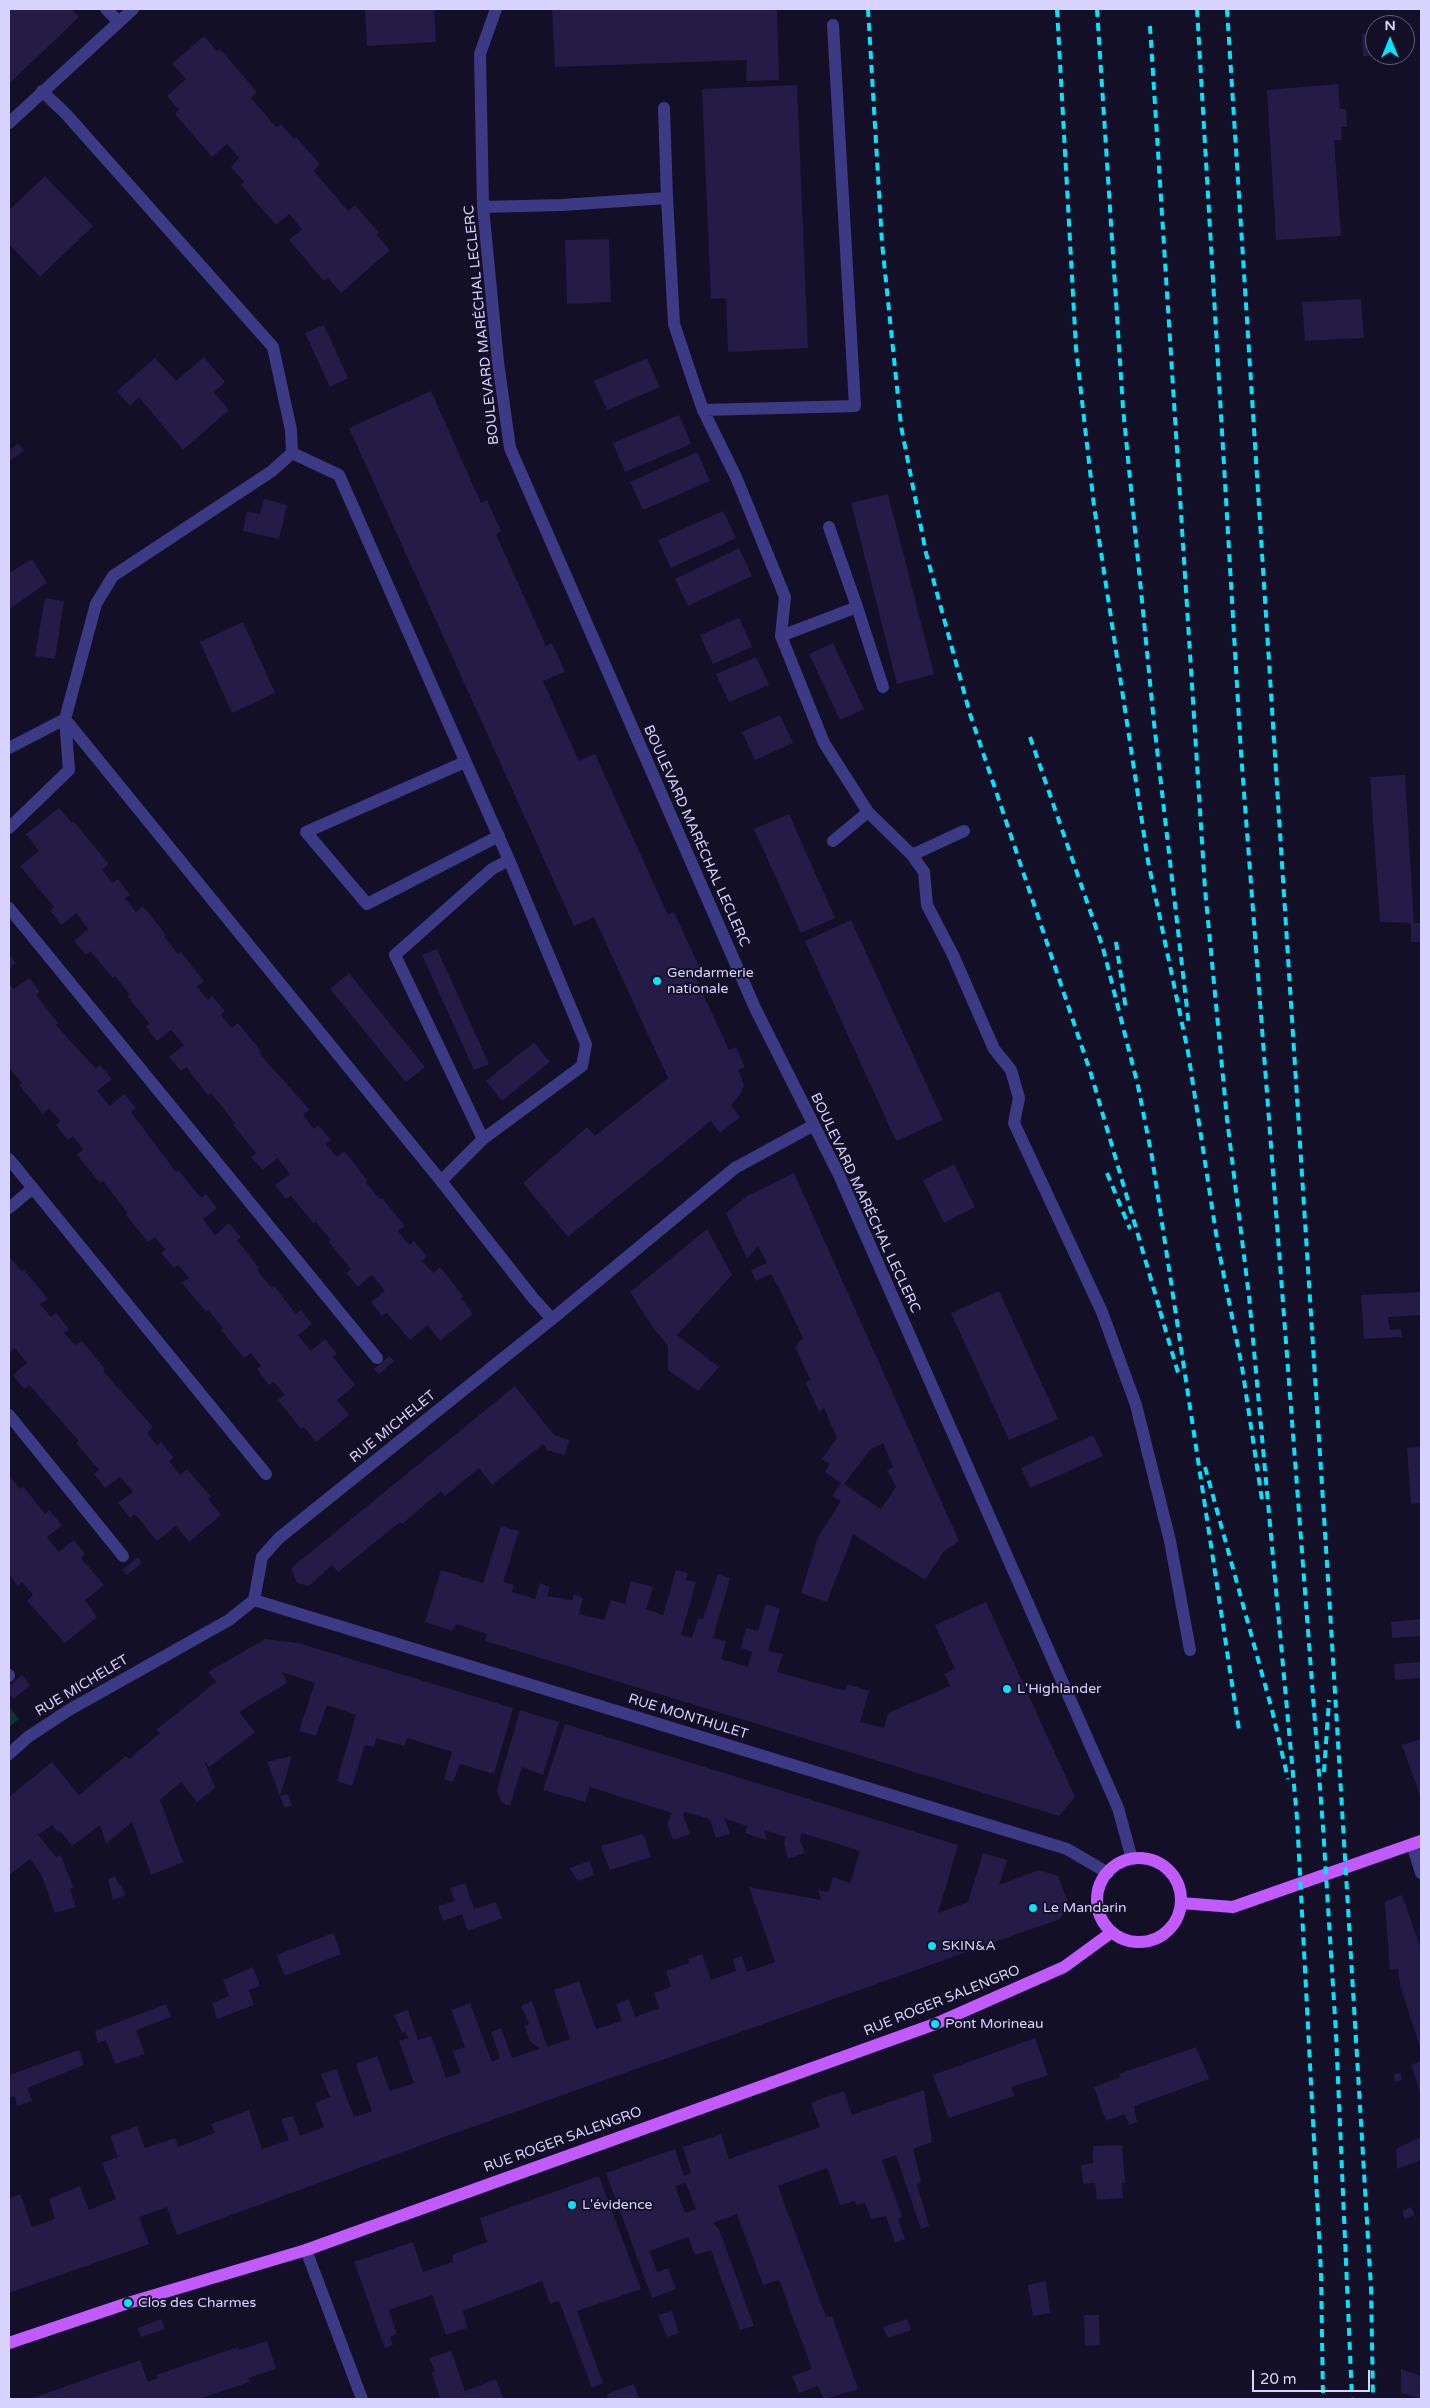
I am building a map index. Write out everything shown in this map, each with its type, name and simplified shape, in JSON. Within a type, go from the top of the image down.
[{"type":"main road","points":[[1181,1904],[1233,1907],[1417,1843]]},
{"type":"main road","points":[[1132,1859],[1151,1860],[1164,1866],[1174,1877],[1180,1890],[1181,1904],[1178,1916],[1171,1928],[1161,1936],[1149,1941],[1123,1939],[1112,1932],[1103,1922],[1098,1908],[1098,1894],[1102,1880],[1123,1862],[1132,1859]]},
{"type":"main road","name":"RUE ROGER SALENGRO","points":[[9,2343],[128,2303],[306,2250],[352,2231],[935,2024],[1064,1967],[1112,1932]]},
{"type":"street","points":[[106,9],[119,22]]},
{"type":"street","points":[[9,123],[133,9]]},
{"type":"street","name":"BOULEVARD MARÉCHAL LECLERC","points":[[496,9],[480,54],[482,207],[498,362],[510,448],[755,1008],[839,1175],[1118,1808],[1132,1859]]},
{"type":"street","points":[[703,410],[855,406],[833,25]]},
{"type":"street","points":[[9,828],[69,770],[65,719],[96,604],[113,576],[272,471],[292,452],[291,430],[273,347],[66,114],[42,91]]},
{"type":"street","points":[[664,108],[674,324],[703,410],[736,477],[785,597],[781,636],[824,743],[868,812],[912,855],[924,872],[927,905],[953,955],[994,1049],[1011,1070],[1019,1098],[1014,1123],[1102,1312],[1136,1405],[1170,1541],[1190,1650]]},
{"type":"street","points":[[482,207],[562,205],[667,198]]},
{"type":"street","points":[[292,452],[339,475],[499,836],[586,1044],[582,1066],[484,1139],[441,1181]]},
{"type":"street","points":[[829,527],[883,688]]},
{"type":"street","points":[[781,636],[857,607]]},
{"type":"street","points":[[9,748],[65,719]]},
{"type":"street","points":[[65,719],[441,1181],[533,1298],[552,1319]]},
{"type":"street","points":[[465,762],[306,832],[368,904],[499,836]]},
{"type":"street","points":[[833,841],[868,812]]},
{"type":"street","points":[[912,855],[964,831]]},
{"type":"street","points":[[484,1139],[395,955],[492,869],[509,860]]},
{"type":"street","points":[[9,908],[377,1358]]},
{"type":"street","name":"RUE MICHELET","points":[[9,1754],[28,1737],[69,1710],[229,1620],[254,1600],[262,1557],[279,1538],[552,1319],[735,1168],[814,1125]]},
{"type":"street","points":[[9,1158],[266,1474]]},
{"type":"street","points":[[9,1208],[33,1188]]},
{"type":"street","points":[[9,1415],[123,1556]]},
{"type":"street","name":"RUE MONTHULET","points":[[254,1600],[1067,1850],[1108,1873]]},
{"type":"street","points":[[1417,1843],[1421,1873]]},
{"type":"street","points":[[306,2250],[362,2399]]},
{"type":"green space","points":[[9,1706],[19,1719],[9,1727]]},
{"type":"building","points":[[9,9],[71,9],[79,17],[9,84]]},
{"type":"building","points":[[365,9],[434,9],[436,42],[367,46]]},
{"type":"building","points":[[552,9],[777,9],[779,80],[746,81],[747,60],[555,67]]},
{"type":"building","points":[[1362,34],[1365,34],[1365,56],[1363,56]]},
{"type":"building","points":[[204,36],[217,51],[220,49],[257,92],[251,98],[276,127],[281,124],[294,139],[296,137],[320,164],[314,171],[348,211],[355,205],[379,233],[377,235],[390,250],[341,293],[328,278],[324,281],[289,240],[302,229],[289,214],[276,225],[241,185],[244,182],[231,167],[239,158],[227,144],[212,157],[175,114],[179,110],[167,96],[186,79],[172,64]]},
{"type":"building","points":[[1338,84],[1340,109],[1346,109],[1347,127],[1341,127],[1342,140],[1334,140],[1341,236],[1276,240],[1267,90]]},
{"type":"building","points":[[797,85],[808,348],[728,352],[726,298],[711,299],[702,89]]},
{"type":"building","points":[[45,176],[93,226],[40,277],[9,244],[9,210]]},
{"type":"building","points":[[609,239],[611,302],[567,304],[565,240]]},
{"type":"building","points":[[1361,299],[1364,338],[1305,341],[1302,302]]},
{"type":"building","points":[[324,325],[348,378],[330,387],[305,333]]},
{"type":"building","points":[[204,357],[225,382],[214,392],[229,410],[183,450],[139,397],[130,406],[117,391],[155,358],[176,381]]},
{"type":"building","points":[[647,358],[660,387],[607,410],[594,381]]},
{"type":"building","points":[[431,391],[481,503],[487,500],[501,531],[496,534],[546,646],[552,643],[565,672],[543,681],[579,761],[595,754],[668,915],[674,912],[700,969],[693,972],[729,1050],[736,1047],[745,1067],[738,1070],[744,1085],[741,1093],[731,1105],[740,1117],[720,1133],[711,1121],[568,1237],[523,1183],[587,1127],[595,1136],[668,1078],[594,917],[574,926],[349,428]]},
{"type":"building","points":[[679,415],[691,444],[625,472],[613,443]]},
{"type":"building","points":[[18,443],[24,451],[9,461],[9,445],[11,449]]},
{"type":"building","points":[[697,452],[710,481],[643,510],[630,482]]},
{"type":"building","points":[[888,494],[934,674],[897,684],[851,503]]},
{"type":"building","points":[[264,499],[287,505],[279,539],[243,531],[247,511],[260,514]]},
{"type":"building","points":[[723,511],[736,538],[671,568],[658,540]]},
{"type":"building","points":[[739,548],[752,576],[688,606],[675,579]]},
{"type":"building","points":[[32,559],[47,583],[9,609],[9,573]]},
{"type":"building","points":[[45,598],[64,601],[55,659],[35,656]]},
{"type":"building","points":[[739,618],[752,647],[713,664],[700,635]]},
{"type":"building","points":[[243,622],[275,693],[232,713],[200,642]]},
{"type":"building","points":[[833,643],[864,709],[840,720],[809,654]]},
{"type":"building","points":[[756,657],[769,685],[729,702],[716,674]]},
{"type":"building","points":[[780,715],[793,743],[755,760],[742,732]]},
{"type":"building","points":[[1405,775],[1414,923],[1421,923],[1421,942],[1411,942],[1411,923],[1380,922],[1370,777]]},
{"type":"building","points":[[59,808],[72,823],[74,822],[109,864],[102,870],[113,883],[118,879],[130,895],[125,898],[136,912],[143,906],[166,935],[164,937],[178,954],[181,952],[204,981],[197,987],[208,1000],[212,996],[225,1011],[221,1015],[232,1028],[238,1023],[261,1051],[259,1053],[310,1110],[303,1115],[314,1129],[318,1125],[331,1140],[326,1144],[337,1157],[344,1151],[367,1180],[365,1182],[380,1199],[382,1198],[405,1226],[398,1231],[409,1245],[414,1241],[426,1256],[422,1261],[433,1273],[440,1267],[463,1296],[461,1298],[473,1314],[440,1341],[428,1325],[410,1340],[387,1313],[382,1316],[371,1302],[385,1291],[372,1275],[358,1287],[346,1273],[351,1269],[328,1241],[331,1240],[316,1222],[314,1224],[291,1196],[286,1199],[275,1185],[290,1174],[277,1158],[263,1170],[251,1157],[256,1153],[233,1125],[235,1123],[211,1093],[208,1095],[186,1067],[181,1071],[169,1057],[184,1045],[171,1030],[157,1041],[146,1027],[150,1024],[127,996],[130,995],[115,976],[113,978],[90,951],[86,955],[74,941],[88,929],[76,913],[62,925],[50,911],[54,907],[20,866],[39,851],[26,834]]},
{"type":"building","points":[[789,814],[835,918],[801,933],[754,829]]},
{"type":"building","points":[[851,920],[943,1120],[896,1141],[805,941]]},
{"type":"building","points":[[437,949],[489,1064],[474,1070],[422,955]]},
{"type":"building","points":[[9,954],[16,963],[9,968]]},
{"type":"building","points":[[349,973],[425,1067],[406,1082],[330,989]]},
{"type":"building","points":[[29,978],[40,992],[36,995],[58,1023],[56,1025],[96,1069],[100,1065],[112,1079],[97,1091],[110,1106],[124,1094],[136,1108],[131,1112],[176,1172],[178,1170],[201,1198],[206,1194],[217,1208],[203,1219],[215,1235],[229,1223],[241,1237],[237,1240],[259,1268],[257,1270],[272,1288],[274,1286],[296,1314],[301,1310],[312,1324],[298,1335],[311,1351],[325,1339],[337,1354],[333,1357],[355,1385],[337,1400],[349,1415],[316,1442],[304,1427],[301,1429],[278,1400],[285,1395],[274,1382],[269,1385],[257,1369],[261,1366],[251,1353],[244,1358],[221,1330],[223,1328],[208,1310],[206,1312],[182,1283],[189,1278],[178,1265],[174,1268],[161,1253],[166,1250],[155,1237],[148,1242],[125,1214],[127,1212],[103,1181],[100,1183],[77,1155],[83,1149],[73,1136],[68,1140],[56,1125],[60,1121],[49,1108],[43,1114],[19,1085],[22,1083],[9,1068],[9,983],[14,989]]},
{"type":"building","points":[[534,1042],[550,1062],[502,1101],[486,1081]]},
{"type":"building","points":[[954,1164],[975,1207],[944,1223],[923,1180]]},
{"type":"building","points":[[794,1173],[959,1541],[944,1551],[925,1580],[853,1534],[827,1602],[801,1593],[818,1537],[841,1501],[832,1496],[841,1483],[825,1472],[830,1464],[822,1459],[837,1438],[824,1408],[819,1412],[806,1383],[810,1379],[795,1347],[803,1338],[780,1290],[771,1274],[756,1281],[751,1270],[767,1263],[758,1246],[747,1259],[726,1213],[747,1196]],"holes":[[[883,1443],[893,1467],[887,1470],[896,1487],[881,1509],[844,1484],[871,1449]]]},
{"type":"building","points":[[707,1229],[732,1275],[677,1335],[719,1367],[698,1391],[668,1370],[668,1346],[652,1326],[630,1292]]},
{"type":"building","points":[[9,1256],[22,1272],[24,1270],[48,1299],[40,1304],[51,1317],[56,1313],[69,1329],[64,1333],[75,1345],[82,1341],[105,1369],[103,1371],[153,1427],[147,1433],[157,1446],[161,1442],[174,1458],[169,1461],[180,1475],[187,1469],[211,1497],[208,1499],[221,1515],[189,1542],[176,1526],[157,1541],[135,1514],[130,1518],[118,1503],[133,1492],[120,1477],[105,1488],[94,1474],[99,1470],[76,1443],[79,1441],[29,1385],[24,1389],[13,1375],[27,1363],[15,1348],[9,1353]]},
{"type":"building","points":[[999,1291],[1058,1419],[1009,1440],[951,1313]]},
{"type":"building","points":[[1421,1292],[1421,1315],[1388,1317],[1390,1330],[1401,1329],[1402,1337],[1364,1339],[1361,1295]]},
{"type":"building","points":[[389,1356],[394,1361],[379,1374],[374,1369]]},
{"type":"building","points":[[515,1386],[554,1435],[569,1440],[565,1455],[547,1450],[543,1444],[492,1485],[479,1468],[445,1496],[441,1491],[402,1524],[400,1522],[338,1572],[332,1565],[309,1586],[297,1583],[291,1568]]},
{"type":"building","points":[[1093,1435],[1103,1456],[1030,1488],[1021,1468]]},
{"type":"building","points":[[1421,1447],[1421,1503],[1411,1504],[1407,1448]]},
{"type":"building","points":[[9,1475],[20,1489],[23,1486],[45,1514],[49,1510],[62,1525],[47,1537],[59,1552],[74,1540],[85,1554],[81,1558],[104,1585],[85,1600],[97,1617],[65,1643],[27,1601],[33,1595],[22,1582],[18,1586],[9,1574]]},
{"type":"building","points":[[501,1526],[519,1531],[503,1582],[514,1585],[512,1592],[535,1599],[540,1583],[550,1587],[547,1596],[572,1600],[574,1594],[583,1598],[579,1614],[604,1620],[611,1600],[625,1604],[631,1581],[653,1587],[646,1609],[663,1615],[676,1570],[688,1573],[686,1580],[696,1582],[681,1635],[692,1638],[698,1618],[703,1619],[718,1574],[730,1578],[713,1638],[726,1641],[721,1659],[748,1667],[752,1652],[741,1648],[746,1628],[758,1631],[766,1604],[780,1609],[768,1651],[783,1654],[777,1672],[845,1691],[847,1684],[869,1691],[860,1722],[884,1728],[888,1713],[950,1686],[945,1674],[955,1669],[935,1625],[986,1602],[1075,1797],[1059,1816],[485,1641],[487,1634],[456,1624],[453,1631],[425,1622],[441,1570],[483,1583]]},
{"type":"building","points":[[138,1557],[142,1563],[127,1575],[122,1570]]},
{"type":"building","points":[[1421,1619],[1421,1636],[1392,1638],[1391,1622]]},
{"type":"building","points":[[265,1639],[298,1643],[513,1708],[494,1774],[460,1764],[453,1782],[444,1779],[452,1752],[407,1738],[404,1746],[376,1738],[374,1747],[365,1745],[352,1786],[337,1781],[356,1715],[327,1705],[316,1736],[299,1731],[315,1683],[282,1672],[287,1683],[239,1712],[255,1732],[209,1767],[204,1760],[215,1788],[197,1802],[181,1782],[160,1800],[183,1862],[151,1875],[132,1822],[106,1844],[100,1825],[72,1846],[60,1831],[58,1833],[52,1825],[38,1835],[56,1857],[61,1855],[73,1888],[70,1889],[76,1907],[55,1913],[41,1874],[30,1859],[9,1875],[9,1797],[52,1762],[79,1795],[126,1756],[129,1759],[160,1733],[156,1730],[216,1682],[208,1672]]},
{"type":"building","points":[[1421,1662],[1421,1678],[1395,1680],[1394,1664]]},
{"type":"building","points":[[22,1675],[30,1685],[14,1699],[9,1694],[9,1686]]},
{"type":"building","points":[[520,1710],[559,1722],[543,1775],[522,1767],[510,1806],[502,1803],[497,1790]]},
{"type":"building","points":[[565,1724],[958,1845],[938,1913],[968,1902],[983,1853],[1007,1860],[999,1885],[1039,1870],[1058,1876],[1068,1903],[1060,1919],[430,2142],[177,2235],[167,2207],[139,2217],[149,2244],[9,2293],[9,2199],[20,2194],[32,2227],[55,2219],[49,2199],[80,2186],[89,2210],[116,2199],[102,2163],[118,2157],[110,2136],[137,2126],[145,2148],[175,2138],[178,2147],[215,2133],[211,2124],[249,2110],[262,2149],[289,2140],[281,2119],[293,2116],[300,2136],[324,2127],[315,2103],[330,2097],[321,2074],[336,2069],[354,2117],[372,2111],[356,2064],[377,2056],[390,2091],[414,2083],[399,2041],[408,2038],[405,2032],[402,2033],[394,2015],[408,2010],[418,2040],[431,2036],[446,2078],[461,2073],[453,2051],[465,2047],[451,2010],[470,2003],[492,2062],[500,2058],[491,2032],[501,2028],[512,2058],[540,2049],[530,2041],[525,2026],[529,2024],[521,2006],[532,2001],[547,2047],[570,2039],[554,1990],[579,1981],[596,2029],[622,2021],[616,2004],[629,1999],[635,2017],[659,2008],[654,1993],[671,1987],[666,1971],[689,1963],[688,1959],[702,1954],[711,1980],[736,1971],[733,1959],[742,1956],[747,1972],[775,1962],[749,1887],[821,1900],[818,1890],[828,1892],[833,1877],[850,1883],[860,1851],[802,1833],[800,1840],[805,1853],[788,1859],[784,1843],[786,1837],[764,1830],[767,1840],[745,1833],[747,1826],[724,1818],[730,1834],[716,1838],[710,1819],[685,1812],[683,1816],[690,1834],[673,1840],[667,1825],[672,1813],[590,1787],[585,1802],[543,1790]]},
{"type":"building","points":[[1421,1739],[1421,1795],[1420,1795],[1402,1745]]},
{"type":"building","points":[[292,1756],[280,1796],[267,1762]]},
{"type":"building","points":[[288,1794],[292,1805],[285,1808],[280,1796]]},
{"type":"building","points":[[643,1834],[651,1857],[610,1870],[601,1846]]},
{"type":"building","points":[[590,1861],[594,1875],[578,1881],[569,1868]]},
{"type":"building","points":[[115,1876],[119,1885],[121,1884],[125,1895],[113,1900],[108,1879]]},
{"type":"building","points":[[465,1883],[474,1909],[496,1902],[502,1918],[468,1931],[462,1914],[443,1921],[438,1906],[455,1901],[450,1888]]},
{"type":"building","points":[[1402,1895],[1421,1949],[1421,2050],[1400,1985],[1398,1969],[1390,1970],[1385,1902]]},
{"type":"building","points":[[333,1933],[341,1954],[285,1976],[277,1955]]},
{"type":"building","points":[[253,1967],[260,1986],[249,1990],[254,2005],[217,2019],[212,2003],[229,1996],[223,1980]]},
{"type":"building","points":[[166,2004],[171,2017],[136,2030],[145,2054],[115,2064],[106,2040],[98,2043],[95,2031]]},
{"type":"building","points":[[1035,2038],[1048,2075],[1011,2087],[1014,2096],[949,2118],[933,2075]]},
{"type":"building","points":[[1196,2047],[1209,2079],[1134,2106],[1137,2122],[1129,2125],[1125,2114],[1106,2121],[1094,2087],[1120,2077],[1119,2074]]},
{"type":"building","points":[[79,2050],[84,2065],[27,2088],[32,2101],[17,2106],[15,2096],[9,2098],[9,2075]]},
{"type":"building","points":[[1421,2061],[1421,2094],[1411,2065]]},
{"type":"building","points":[[1401,2073],[1402,2080],[1394,2082],[1394,2074]]},
{"type":"building","points":[[924,2090],[932,2142],[913,2149],[921,2182],[917,2185],[929,2226],[921,2229],[896,2155],[882,2160],[902,2217],[898,2219],[905,2239],[895,2243],[886,2216],[871,2219],[865,2203],[856,2205],[855,2201],[840,2205],[827,2168],[778,2186],[826,2317],[832,2316],[858,2389],[824,2399],[818,2386],[799,2393],[792,2376],[812,2369],[779,2280],[763,2285],[737,2214],[713,2223],[719,2229],[754,2326],[740,2330],[711,2250],[695,2255],[688,2237],[649,2251],[657,2272],[668,2268],[676,2289],[652,2298],[606,2173],[675,2149],[684,2176],[691,2173],[683,2147],[721,2134],[729,2159],[820,2127],[811,2103],[844,2091],[852,2115]],"holes":[[[686,2183],[696,2209],[685,2213],[675,2186]]]},
{"type":"building","points":[[1421,2137],[1421,2160],[1397,2169],[1396,2149]]},
{"type":"building","points":[[1122,2145],[1125,2183],[1122,2183],[1123,2198],[1097,2200],[1095,2183],[1083,2184],[1081,2165],[1093,2163],[1093,2146]]},
{"type":"building","points":[[599,2176],[641,2289],[577,2311],[603,2383],[592,2388],[559,2301],[550,2304],[542,2281],[463,2311],[467,2328],[446,2335],[432,2295],[389,2310],[397,2334],[390,2337],[393,2345],[385,2348],[354,2262],[413,2242],[423,2272],[453,2262],[452,2255],[487,2242],[480,2218]]},
{"type":"building","points":[[1411,2207],[1415,2215],[1405,2219],[1402,2211]]},
{"type":"building","points":[[1046,2281],[1050,2313],[1033,2316],[1028,2285]]},
{"type":"building","points":[[672,2311],[679,2333],[667,2337],[658,2315]]},
{"type":"building","points":[[1084,2315],[1099,2315],[1100,2345],[1085,2346]]},
{"type":"building","points":[[161,2319],[165,2329],[141,2337],[138,2328]]},
{"type":"building","points":[[907,2319],[911,2330],[888,2338],[883,2327]]},
{"type":"building","points":[[267,2341],[276,2369],[248,2378],[250,2382],[198,2399],[30,2399],[140,2360],[148,2382],[158,2378],[156,2375],[238,2347],[239,2350]]},
{"type":"building","points":[[451,2351],[465,2391],[496,2379],[504,2399],[440,2399],[432,2373],[435,2371],[429,2358]]},
{"type":"building","points":[[1401,2369],[1421,2376],[1421,2399],[1401,2393]]},
{"type":"building","points":[[634,2384],[639,2399],[604,2399],[608,2397],[607,2394]]},
{"type":"railway","points":[[868,9],[882,243],[901,426],[926,553],[970,714],[1091,1074],[1162,1317]]},
{"type":"railway","points":[[1057,9],[1076,348],[1094,506],[1148,861],[1188,1052],[1218,1246],[1242,1367],[1262,1500]]},
{"type":"railway","points":[[1097,9],[1123,408],[1154,723],[1189,1026]]},
{"type":"railway","points":[[1197,9],[1241,753],[1323,1827],[1336,2034],[1352,2399]]},
{"type":"railway","points":[[1227,9],[1330,1610],[1371,2288],[1373,2399]]},
{"type":"railway","points":[[1150,26],[1205,889],[1227,1119],[1249,1296],[1297,1818],[1321,2273],[1323,2399]]},
{"type":"railway","points":[[1030,737],[1103,948],[1138,1086],[1152,1157],[1239,1730]]},
{"type":"railway","points":[[1116,942],[1126,1010]]},
{"type":"railway","points":[[1107,1173],[1130,1229]]},
{"type":"railway","points":[[1160,1311],[1179,1376]]},
{"type":"railway","points":[[1205,1467],[1272,1710],[1288,1779]]},
{"type":"railway","points":[[1324,1772],[1329,1700]]},
{"type":"place","name":"Gendarmerie nationale","points":[[657,981]]},
{"type":"place","name":"L'Highlander","points":[[1007,1689]]},
{"type":"place","name":"Le Mandarin","points":[[1033,1908]]},
{"type":"place","name":"SKIN&A","points":[[932,1946]]},
{"type":"place","name":"Pont Morineau","points":[[935,2024]]},
{"type":"place","name":"L'évidence","points":[[572,2205]]},
{"type":"place","name":"Clos des Charmes","points":[[128,2303]]}]
